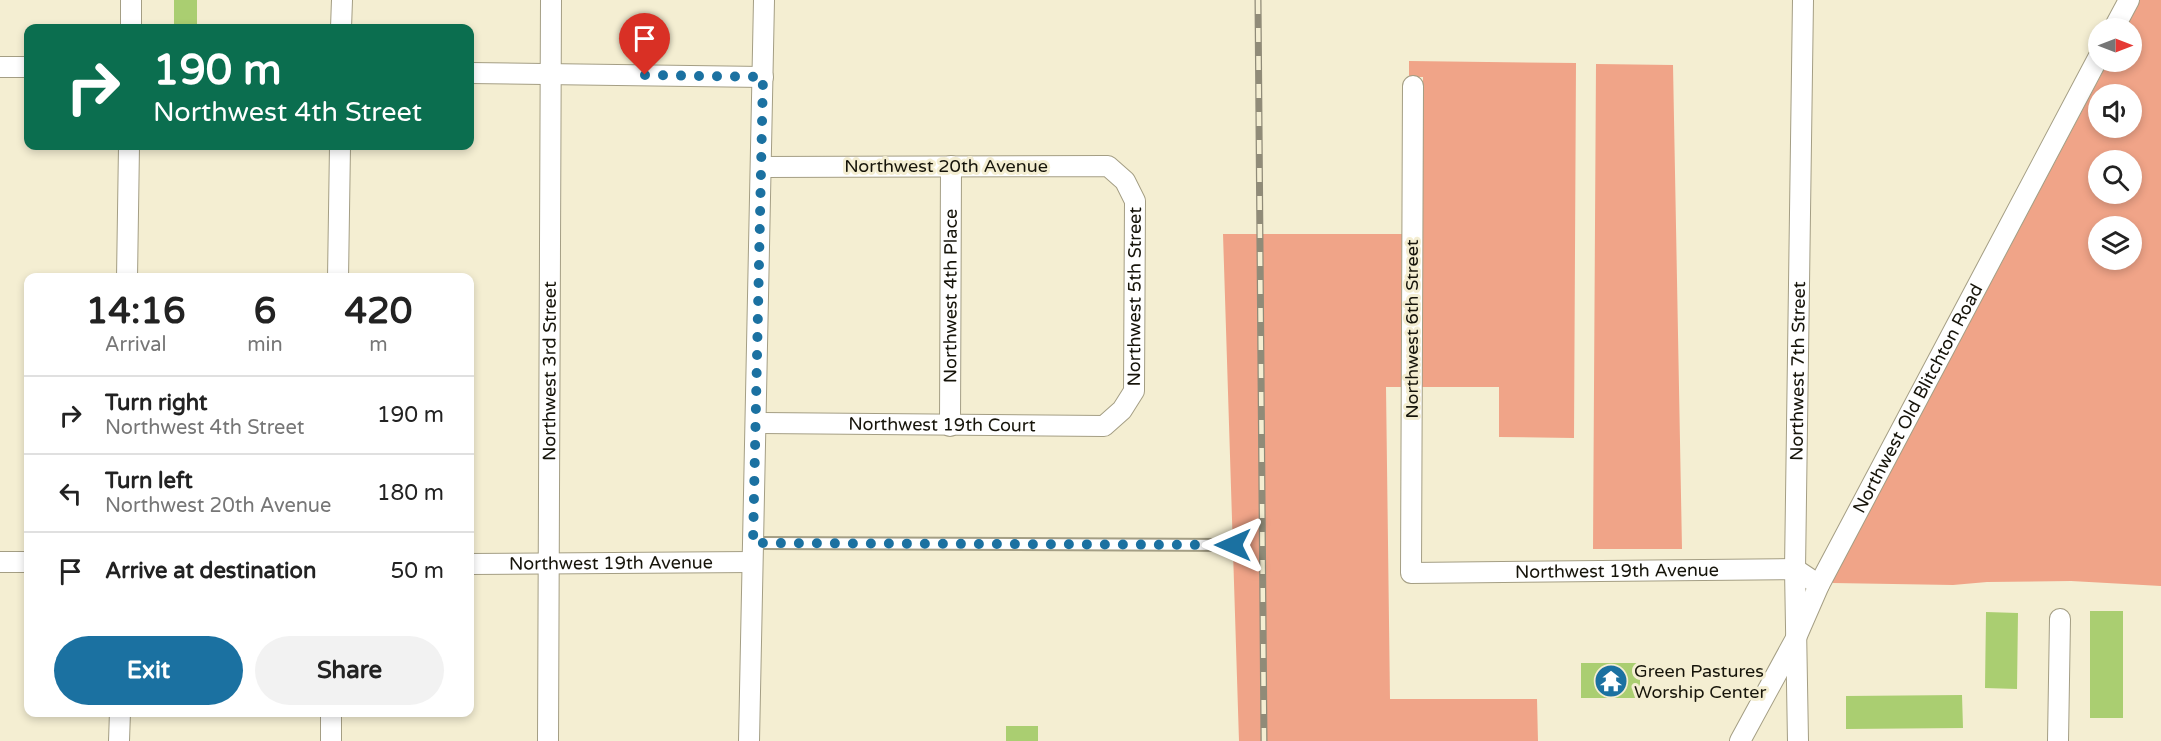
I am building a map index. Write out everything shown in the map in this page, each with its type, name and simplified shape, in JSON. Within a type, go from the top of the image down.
[{"type":"street","points":[[131,0],[131,24]]},
{"type":"street","points":[[342,0],[342,24]]},
{"type":"street","name":"Northwest 3rd Street","points":[[548,741],[551,0]]},
{"type":"street","points":[[749,741],[764,0]]},
{"type":"street","name":"Northwest 7th Street","points":[[1798,741],[1795,569],[1803,0]]},
{"type":"street","points":[[2119,18],[2129,0]]},
{"type":"street","points":[[0,67],[24,67]]},
{"type":"street","name":"Northwest Old Blitchton Road","points":[[1740,741],[1796,640],[1819,585],[2091,72]]},
{"type":"street","points":[[474,73],[763,77]]},
{"type":"street","name":"Northwest 6th Street","points":[[1411,573],[1413,86]]},
{"type":"street","points":[[127,273],[129,150]]},
{"type":"street","points":[[338,273],[340,150]]},
{"type":"street","name":"Northwest 4th Place","points":[[950,426],[951,166]]},
{"type":"street","name":"Northwest 20th Avenue","points":[[761,167],[1108,166],[1125,182]]},
{"type":"street","name":"Northwest 5th Street","points":[[1122,410],[1134,391],[1135,201],[1125,182]]},
{"type":"street","name":"Northwest 19th Court","points":[[756,423],[1104,426],[1122,410]]},
{"type":"street","name":"Northwest 19th Avenue","points":[[474,564],[549,564],[753,552]]},
{"type":"street","points":[[0,562],[24,562]]},
{"type":"street","points":[[1795,569],[1819,585]]},
{"type":"street","name":"Northwest 19th Avenue","points":[[1411,573],[1795,569]]},
{"type":"street","points":[[2058,741],[2060,619]]},
{"type":"street","points":[[120,717],[120,741]]},
{"type":"street","points":[[331,741],[332,717]]},
{"type":"lane","name":"Northwest 19th Avenue","points":[[753,552],[1233,545]]},
{"type":"shaded area","points":[[2140,0],[2161,0],[2161,586],[2071,581],[1987,582],[1953,585],[1833,583],[2088,100],[2088,138],[2142,138],[2142,84],[2096,84],[2103,72],[2142,72],[2142,18],[2130,18]]},
{"type":"shaded area","points":[[1409,61],[1576,63],[1574,438],[1499,437],[1499,387],[1421,387],[1423,77],[1409,77]]},
{"type":"shaded area","points":[[1596,64],[1673,65],[1682,549],[1593,549]]},
{"type":"shaded area","points":[[1223,234],[1402,234],[1401,387],[1386,387],[1390,699],[1537,699],[1538,741],[1239,741]]},
{"type":"building","points":[[174,0],[197,0],[197,24],[174,24]]},
{"type":"building","points":[[2090,611],[2123,611],[2123,718],[2090,718]]},
{"type":"building","points":[[1986,612],[2018,613],[2017,689],[1985,688]]},
{"type":"building","name":"Green Pastures Worship Center","points":[[1581,663],[1640,663],[1640,698],[1581,698]]},
{"type":"building","points":[[1962,695],[1963,728],[1846,729],[1846,696]]},
{"type":"building","points":[[1006,726],[1038,726],[1038,741],[1006,741]]},
{"type":"railway","points":[[1258,0],[1264,741]]},
{"type":"place","name":"Green Pastures Worship Center","points":[[1611,681]]},
{"type":"route","points":[[645,75],[763,77],[753,543],[1233,545]]}]
